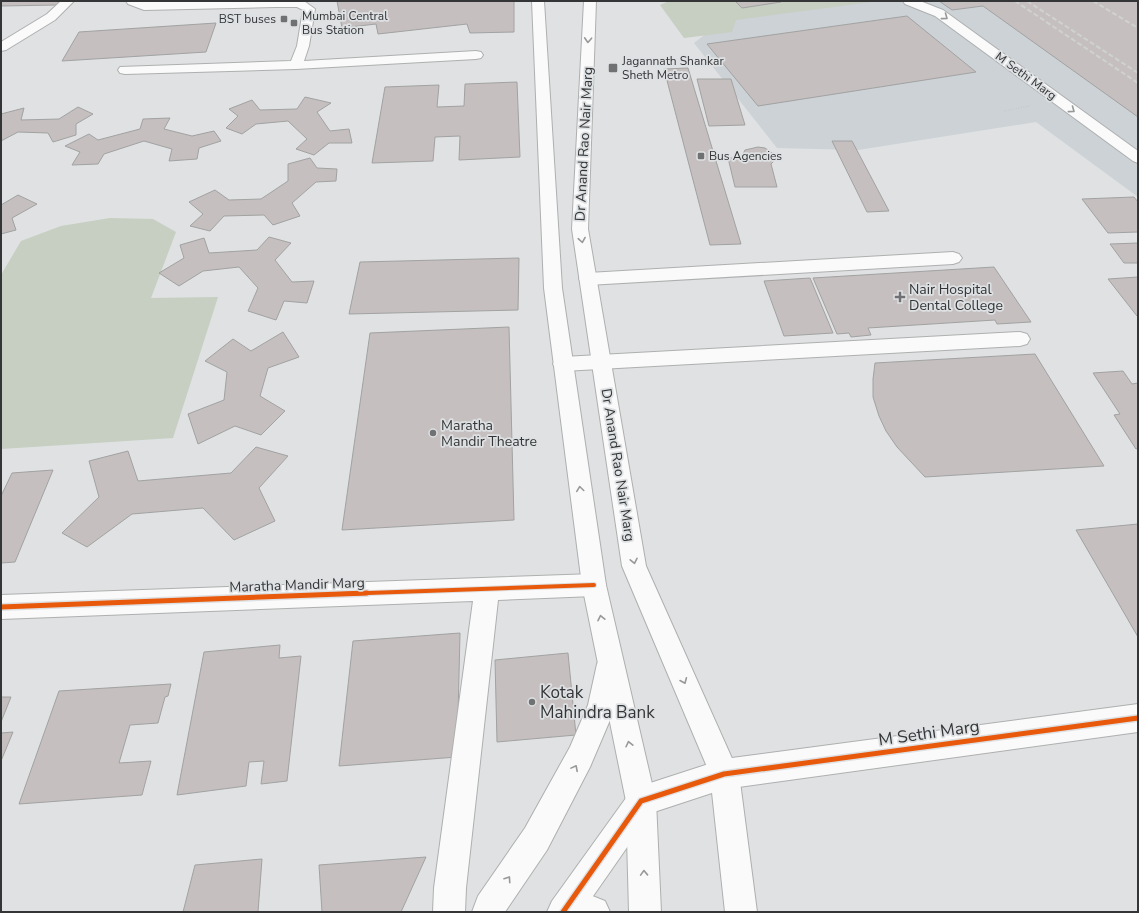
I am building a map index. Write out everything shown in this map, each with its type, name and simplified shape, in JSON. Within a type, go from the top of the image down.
[{"type":"main road","points":[[1,47],[50,17],[68,1]]},
{"type":"main road","points":[[132,1],[144,6],[275,3],[300,4],[308,9],[303,46],[296,65]]},
{"type":"main road","points":[[538,1],[553,288],[594,585],[642,802],[645,912]]},
{"type":"main road","name":"Dr Anand Rao Nair Marg","points":[[590,1],[580,228],[634,566],[724,774],[740,912]]},
{"type":"main road","name":"M Sethi Marg","points":[[909,1],[939,13],[1138,158]]},
{"type":"main road","points":[[125,70],[296,65],[476,55]]},
{"type":"main road","points":[[588,279],[953,258]]},
{"type":"main road","points":[[563,364],[1020,339]]},
{"type":"main road","name":"Maratha Mandir Marg","points":[[1,607],[594,585]]},
{"type":"main road","points":[[449,912],[451,880],[487,589]]},
{"type":"main road","points":[[488,912],[489,907],[536,839],[580,757],[602,706],[610,662]]},
{"type":"main road","name":"M Sethi Marg","points":[[642,802],[724,774],[1138,718]]},
{"type":"main road","points":[[576,909],[642,802]]},
{"type":"shaded area","points":[[712,1],[1138,1],[1138,197],[1036,122],[858,150],[777,148],[694,43],[725,19]]},
{"type":"green space","points":[[669,1],[879,1],[736,20],[732,32],[684,38],[660,5]]},
{"type":"green space","points":[[110,218],[153,219],[176,232],[151,298],[218,297],[173,438],[1,449],[1,275],[21,241],[61,226]]},
{"type":"building","points":[[1,1],[61,1],[58,5],[1,6]]},
{"type":"building","points":[[337,1],[514,1],[514,32],[470,33],[467,24],[378,34],[376,24],[342,28]]},
{"type":"building","points":[[735,1],[779,1],[781,2],[742,8]]},
{"type":"building","points":[[939,1],[1138,1],[1138,117],[983,6],[952,10]]},
{"type":"building","points":[[907,16],[976,72],[758,106],[707,44]]},
{"type":"building","points":[[216,23],[206,52],[62,61],[79,32]]},
{"type":"building","name":"Bus Agencies","points":[[688,68],[741,244],[710,245],[664,69]]},
{"type":"building","points":[[697,79],[731,79],[745,125],[709,126]]},
{"type":"building","points":[[517,82],[520,157],[459,160],[460,136],[435,137],[433,161],[372,163],[385,87],[439,85],[437,107],[464,106],[465,84]]},
{"type":"building","points":[[305,97],[331,103],[317,112],[330,131],[349,129],[352,143],[329,143],[314,155],[296,149],[307,139],[288,121],[256,124],[242,134],[226,128],[238,116],[229,109],[252,100],[260,110],[297,109]]},
{"type":"building","points":[[78,107],[93,114],[76,124],[76,135],[53,142],[48,133],[18,132],[1,141],[1,114],[24,108],[21,120],[59,119]]},
{"type":"building","points":[[170,118],[164,129],[192,136],[214,131],[221,141],[199,148],[197,159],[169,161],[172,149],[144,141],[104,154],[98,164],[72,165],[80,152],[65,146],[89,134],[98,140],[140,129],[143,119]]},
{"type":"building","points":[[832,141],[852,141],[889,211],[867,212]]},
{"type":"building","points":[[758,147],[765,148],[775,155],[776,159],[771,164],[777,187],[735,187],[728,158],[744,158],[743,154],[745,150]]},
{"type":"building","points":[[310,158],[317,168],[337,169],[336,181],[316,182],[292,203],[300,216],[273,225],[264,215],[224,216],[210,231],[190,226],[203,214],[189,202],[215,190],[229,200],[261,199],[288,181],[288,164]]},
{"type":"building","points":[[18,195],[37,204],[12,218],[16,230],[1,234],[1,205]]},
{"type":"building","points":[[1134,197],[1138,202],[1138,232],[1108,233],[1082,199]]},
{"type":"building","points":[[269,237],[291,243],[275,260],[292,282],[314,281],[307,303],[284,301],[276,320],[248,311],[258,288],[239,267],[203,271],[179,286],[159,273],[184,258],[180,245],[204,238],[209,253],[257,250]]},
{"type":"building","points":[[1138,243],[1138,263],[1124,263],[1110,244]]},
{"type":"building","points":[[519,258],[518,310],[349,314],[360,262]]},
{"type":"building","points":[[994,267],[1031,322],[997,324],[995,320],[868,328],[871,335],[851,337],[849,333],[837,334],[813,278]]},
{"type":"building","points":[[1138,277],[1138,316],[1137,316],[1108,279]]},
{"type":"building","points":[[810,278],[833,333],[784,336],[764,281]]},
{"type":"building","points":[[509,327],[514,520],[342,530],[370,333]]},
{"type":"building","points":[[283,332],[299,357],[268,368],[260,396],[285,411],[261,435],[235,426],[198,444],[188,414],[224,400],[227,372],[205,361],[233,339],[251,351]]},
{"type":"building","points":[[1035,354],[1104,466],[925,477],[897,447],[886,431],[879,416],[873,397],[875,363]]},
{"type":"building","points":[[1123,371],[1132,384],[1138,383],[1138,448],[1136,449],[1114,415],[1120,414],[1093,373]]},
{"type":"building","points":[[256,447],[288,456],[259,488],[275,521],[234,540],[203,508],[132,514],[87,547],[62,533],[99,497],[89,461],[128,451],[138,481],[231,473]]},
{"type":"building","points":[[53,470],[15,562],[1,563],[1,496],[12,473]]},
{"type":"building","points":[[1138,524],[1138,637],[1076,530]]},
{"type":"building","points":[[460,633],[457,757],[339,766],[353,641]]},
{"type":"building","points":[[280,645],[279,658],[301,656],[287,781],[261,784],[264,761],[249,762],[246,786],[177,795],[204,652]]},
{"type":"building","points":[[568,653],[576,735],[497,742],[495,660]]},
{"type":"building","points":[[171,684],[168,696],[165,697],[158,723],[130,725],[119,763],[151,761],[142,795],[19,804],[59,691]]},
{"type":"building","points":[[1,697],[11,697],[1,722]]},
{"type":"building","points":[[13,732],[1,761],[1,733]]},
{"type":"building","points":[[426,857],[401,912],[322,912],[319,865]]},
{"type":"building","points":[[262,859],[258,912],[183,912],[195,865]]},
{"type":"railway","points":[[1015,1],[1138,83]]},
{"type":"railway","points":[[1027,1],[1138,73]]},
{"type":"railway","points":[[1093,1],[1138,28]]},
{"type":"cycle path","points":[[1,607],[594,585]]},
{"type":"cycle path","points":[[563,912],[641,801],[724,774],[1138,718]]},
{"type":"place","name":"BST buses","points":[[284,19]]},
{"type":"place","name":"Mumbai Central Bus Station","points":[[294,23]]},
{"type":"place","name":"Jagannath Shankar Sheth Metro","points":[[613,68]]},
{"type":"place","name":"Bus Agencies","points":[[701,156]]},
{"type":"place","name":"Nair Hospital Dental College","points":[[900,297]]},
{"type":"place","name":"Maratha Mandir Theatre","points":[[433,433]]},
{"type":"place","name":"Kotak Mahindra Bank","points":[[532,702]]}]
